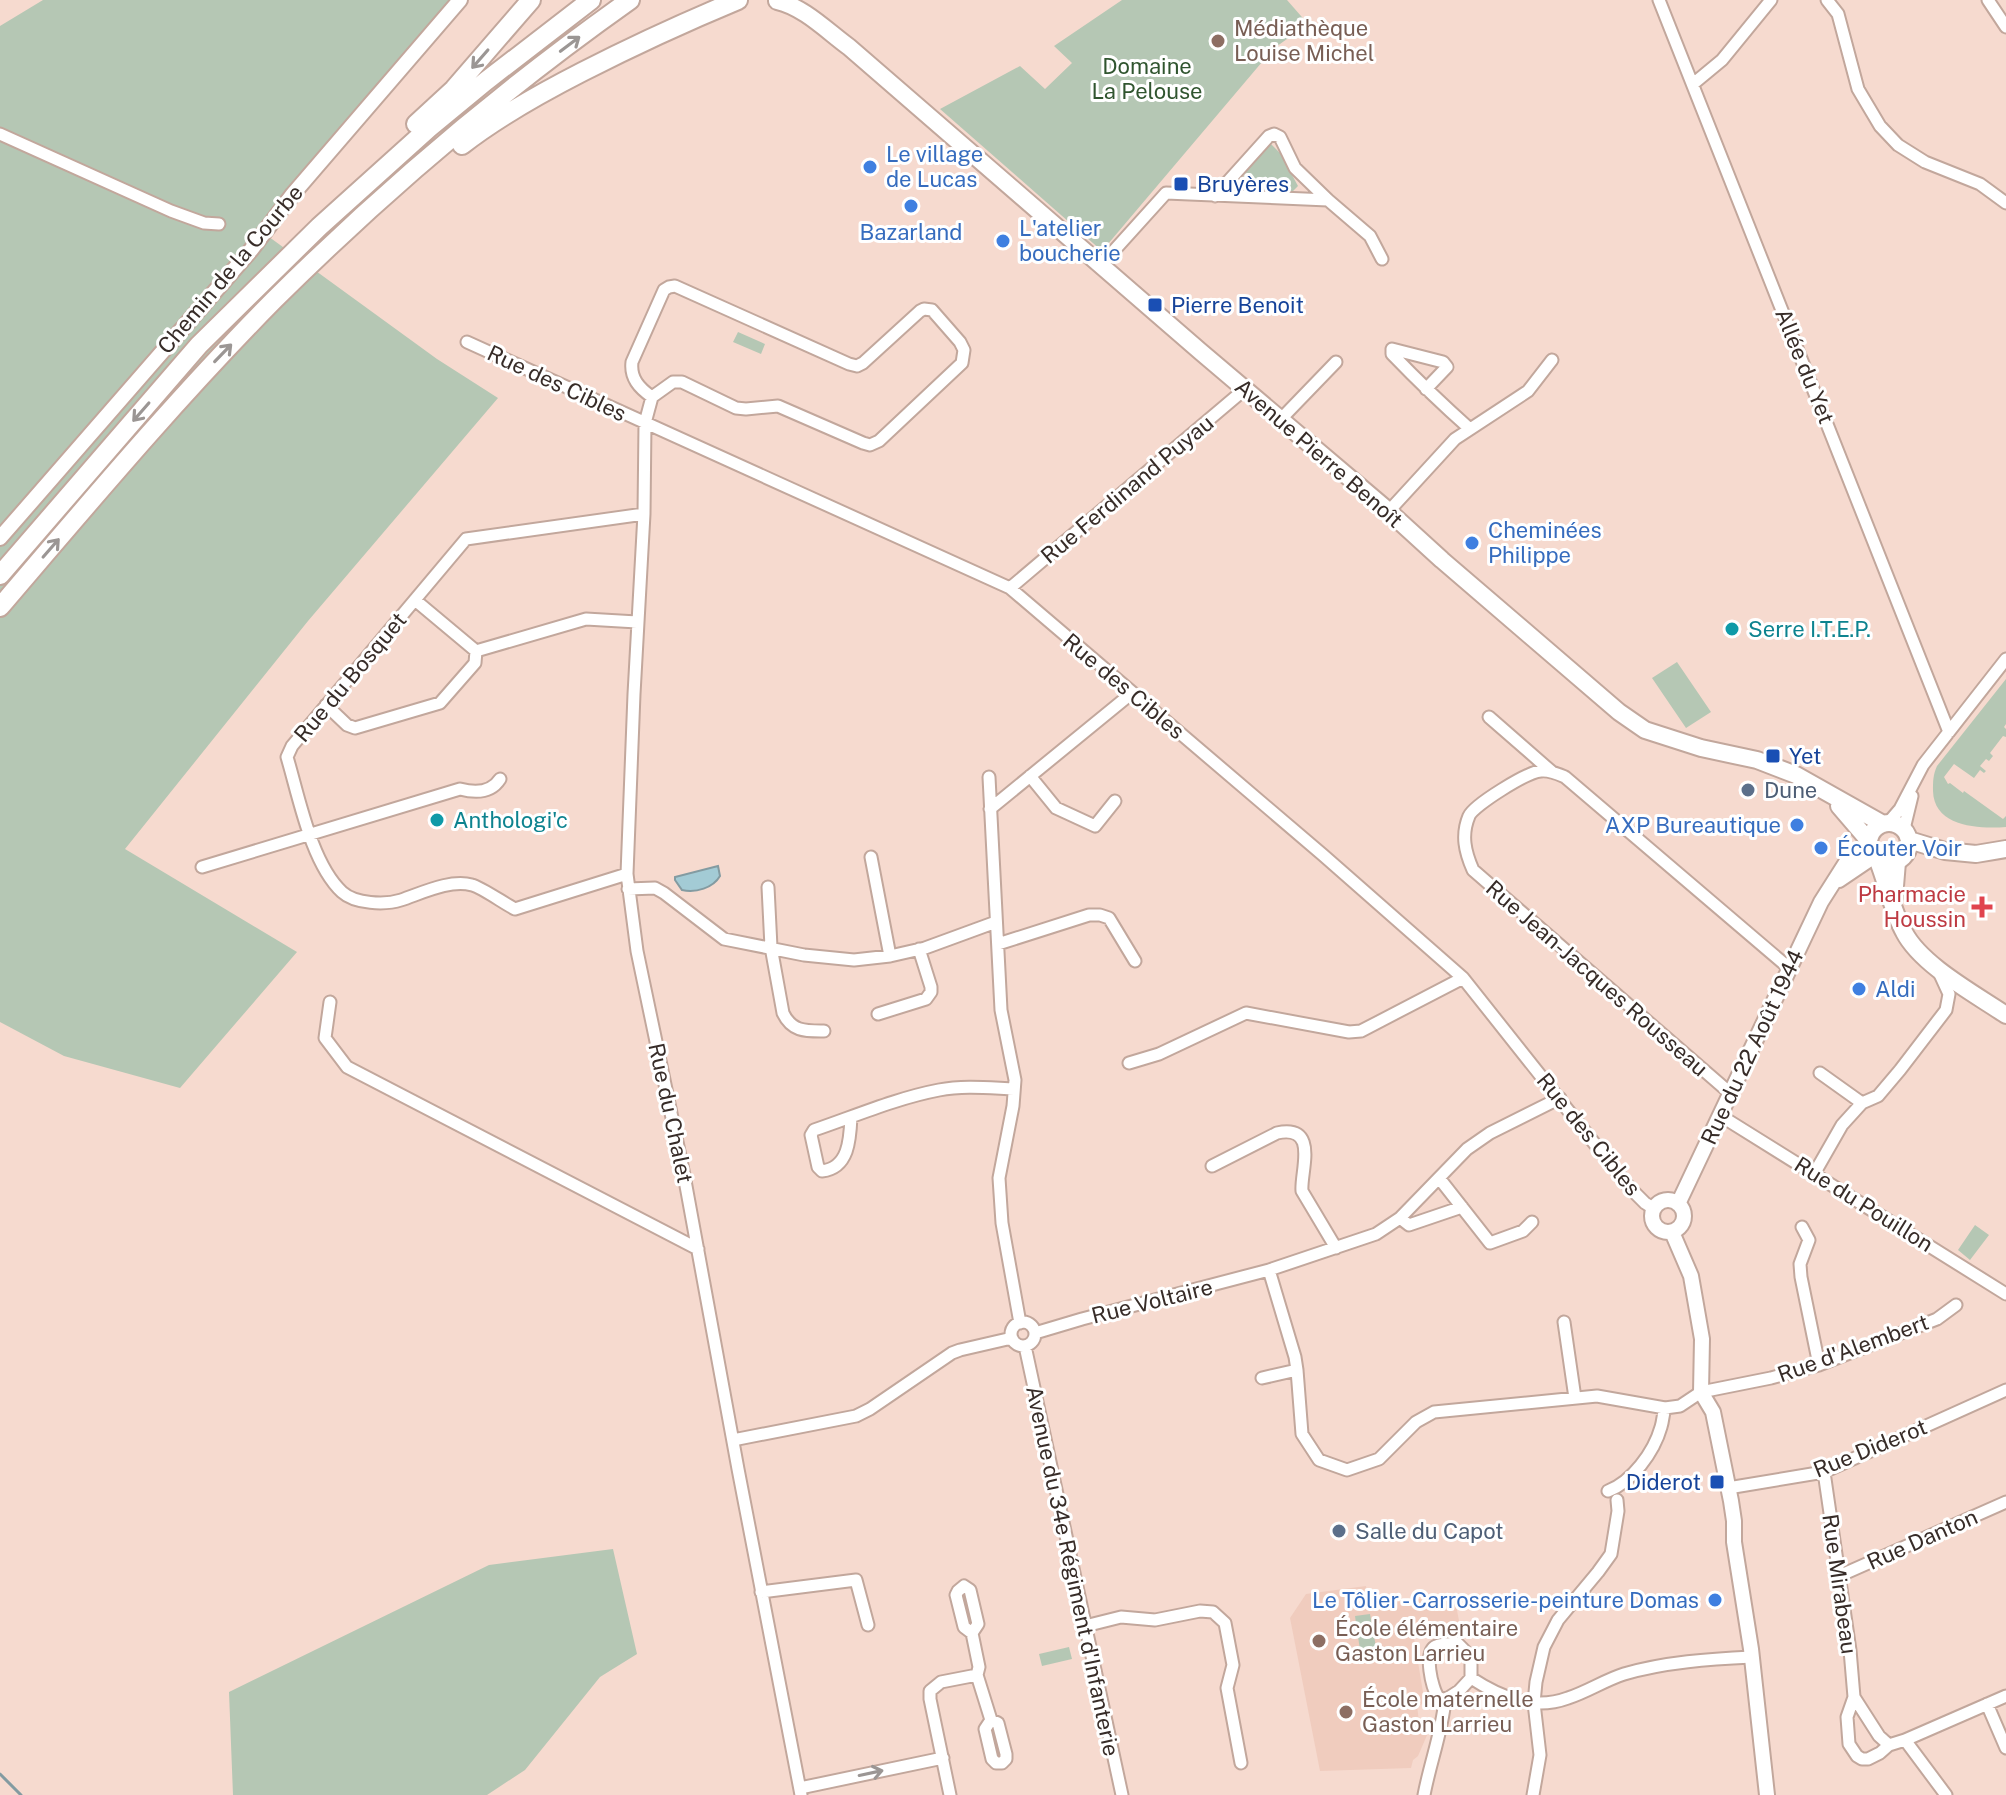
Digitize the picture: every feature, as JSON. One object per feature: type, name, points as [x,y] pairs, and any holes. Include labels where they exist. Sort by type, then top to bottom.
[{"type":"highway","points":[[0,575],[236,299],[289,243],[454,89],[531,0]]},
{"type":"highway","points":[[199,345],[319,227],[440,119],[591,0]]},
{"type":"highway","points":[[0,607],[160,421],[279,295],[392,190],[490,107],[630,0]]},
{"type":"highway","points":[[279,295],[425,173],[493,123],[597,64],[738,0]]},
{"type":"main road","name":"Avenue Pierre Benoît","points":[[803,0],[849,47]]},
{"type":"main road","name":"Avenue Pierre Benoît","points":[[773,1],[803,13],[849,47],[1619,712],[1645,730],[1701,748],[1757,760],[1796,775],[1898,838]]},
{"type":"main road","name":"Avenue Pierre Benoît","points":[[1827,793],[1872,851]]},
{"type":"main road","points":[[2006,849],[1976,854],[1945,851],[1925,855],[1898,838],[1873,831],[1872,851],[1911,944],[1936,967],[2006,1015]]},
{"type":"main road","points":[[1872,851],[1891,864],[1898,838]]},
{"type":"main road","points":[[1894,907],[1898,838]]},
{"type":"street","name":"Chemin de la Courbe","points":[[0,538],[251,250],[293,194],[460,0]]},
{"type":"street","name":"Allée du Yet","points":[[1659,0],[1949,732]]},
{"type":"street","points":[[1693,84],[1722,60],[1771,0]]},
{"type":"street","points":[[1827,0],[1838,14],[1858,89],[1880,126],[1898,145],[1925,162],[1980,184],[2006,203]]},
{"type":"street","points":[[1988,0],[2006,27]]},
{"type":"street","points":[[0,134],[171,211],[204,223],[219,224]]},
{"type":"street","points":[[1215,196],[1274,134],[1280,137],[1295,168],[1370,236],[1382,259]]},
{"type":"street","points":[[1101,265],[1166,193],[1328,200]]},
{"type":"street","points":[[675,286],[857,366],[924,309],[932,310],[964,350],[962,363],[879,441],[870,445],[778,406],[736,408],[682,382],[673,382],[652,397],[641,389],[631,373],[632,362],[664,290],[675,286]]},
{"type":"street","name":"Rue des Cibles","points":[[467,342],[1010,588],[1463,978],[1629,1187],[1653,1208]]},
{"type":"street","points":[[1426,389],[1447,367],[1443,362],[1392,349],[1392,354],[1426,389],[1470,429]]},
{"type":"street","points":[[1388,512],[1455,439],[1528,391],[1552,360]]},
{"type":"street","points":[[1280,420],[1336,362]]},
{"type":"street","name":"Rue Ferdinand Puyau","points":[[1010,588],[1245,389]]},
{"type":"street","name":"Rue du Chalet","points":[[652,397],[645,423],[628,889],[637,951],[698,1249],[801,1791]]},
{"type":"street","name":"Rue du Bosquet","points":[[627,874],[515,909],[474,885],[455,883],[391,903],[363,901],[344,894],[321,866],[287,757],[326,705],[466,539],[644,514]]},
{"type":"street","points":[[415,600],[476,651]]},
{"type":"street","points":[[476,651],[586,619],[637,622]]},
{"type":"street","points":[[326,705],[347,725],[355,728],[440,703],[475,663],[476,651]]},
{"type":"street","points":[[1898,838],[1923,765],[2006,659]]},
{"type":"street","points":[[990,809],[1132,693]]},
{"type":"street","points":[[1489,717],[1553,772],[1565,777],[1789,968]]},
{"type":"street","name":"Rue Jean-Jacques Rousseau","points":[[1553,772],[1542,771],[1519,778],[1470,812],[1464,850],[1473,870],[1730,1093]]},
{"type":"street","points":[[1030,776],[1056,808],[1095,826],[1115,801]]},
{"type":"street","points":[[989,777],[1001,1010],[1015,1080],[999,1178],[1002,1223],[1020,1323]]},
{"type":"street","points":[[202,867],[460,789],[473,793],[495,786],[500,779]]},
{"type":"street","name":"Rue du 22 Août 1944","points":[[1678,1204],[1827,891],[1847,861],[1872,851]]},
{"type":"street","points":[[871,857],[890,956]]},
{"type":"street","points":[[768,887],[771,947],[786,1021],[803,1031],[824,1031]]},
{"type":"street","points":[[628,889],[655,888],[724,939],[804,955],[854,960],[919,949],[996,922]]},
{"type":"street","points":[[998,944],[1089,915],[1100,915],[1109,918],[1135,961]]},
{"type":"street","points":[[878,1014],[926,999],[931,992],[919,949]]},
{"type":"street","points":[[1814,1174],[1842,1125],[1862,1103],[1878,1096],[1946,1010],[1949,994],[1936,967]]},
{"type":"street","points":[[1129,1063],[1159,1054],[1246,1013],[1349,1032],[1361,1031],[1463,978]]},
{"type":"street","points":[[330,1002],[325,1038],[347,1067],[698,1249]]},
{"type":"street","points":[[1820,1073],[1862,1103]]},
{"type":"street","points":[[851,1117],[850,1143],[842,1161],[830,1170],[822,1171],[818,1167],[811,1135],[814,1130],[851,1117],[895,1102],[941,1090],[978,1087],[1014,1089]]},
{"type":"street","name":"Rue Voltaire","points":[[1035,1333],[1269,1270],[1376,1234],[1400,1218],[1467,1149],[1490,1133],[1560,1098]]},
{"type":"street","name":"Rue du Pouillon","points":[[1721,1116],[2006,1294]]},
{"type":"street","points":[[1212,1166],[1277,1133],[1298,1136],[1306,1154],[1302,1191],[1336,1248]]},
{"type":"street","points":[[1439,1178],[1490,1243],[1523,1231],[1532,1222]]},
{"type":"street","points":[[1663,1201],[1678,1204],[1684,1214],[1683,1220],[1672,1232],[1662,1231],[1655,1225],[1653,1208],[1663,1201]]},
{"type":"street","name":"Rue Voltaire","points":[[1400,1218],[1409,1225],[1462,1207]]},
{"type":"street","points":[[1802,1227],[1809,1240],[1800,1264],[1801,1277],[1819,1365]]},
{"type":"street","points":[[1672,1232],[1691,1276],[1696,1299],[1702,1339],[1701,1392],[1713,1412],[1734,1521],[1734,1542],[1752,1657],[1767,1795]]},
{"type":"street","points":[[1269,1270],[1295,1357],[1302,1434],[1319,1460],[1347,1470],[1379,1459],[1416,1422],[1434,1412],[1597,1396],[1665,1408],[1655,1443],[1612,1496],[1618,1511],[1611,1554],[1558,1620],[1544,1647],[1534,1703],[1540,1755],[1533,1795]]},
{"type":"street","name":"Rue d'Alembert","points":[[1665,1408],[1680,1406],[1701,1392],[1819,1365],[1937,1319],[1956,1305]]},
{"type":"street","points":[[1564,1322],[1575,1398]]},
{"type":"street","points":[[1020,1323],[1030,1324],[1035,1333],[1033,1342],[1025,1346],[1017,1344],[1012,1338],[1013,1329],[1020,1323]]},
{"type":"street","points":[[733,1440],[856,1416],[952,1353],[1012,1338]]},
{"type":"street","name":"Avenue du 34e Régiment d'Infanterie","points":[[1025,1346],[1122,1795]]},
{"type":"street","points":[[1262,1378],[1297,1370]]},
{"type":"street","name":"Rue Diderot","points":[[1728,1488],[1824,1472],[2006,1390]]},
{"type":"street","name":"Rue Mirabeau","points":[[1824,1472],[1854,1697],[1879,1736],[1889,1745]]},
{"type":"street","name":"Rue Danton","points":[[1839,1576],[2006,1502]]},
{"type":"street","points":[[761,1592],[856,1580],[868,1625]]},
{"type":"street","points":[[1085,1626],[1121,1617],[1155,1620],[1200,1611],[1213,1612],[1225,1623],[1233,1665],[1227,1688],[1241,1763]]},
{"type":"street","points":[[972,1633],[979,1667],[977,1675],[991,1720]]},
{"type":"street","points":[[1457,1643],[1471,1657],[1471,1678],[1445,1700],[1438,1697],[1434,1690],[1429,1658],[1435,1646],[1457,1643]]},
{"type":"street","points":[[1471,1678],[1502,1697],[1549,1704],[1623,1674],[1672,1664],[1752,1657]]},
{"type":"street","points":[[950,1795],[930,1691],[941,1682],[977,1675]]},
{"type":"street","name":"Rue Mirabeau","points":[[1854,1697],[1847,1717],[1849,1744],[1862,1759],[1868,1759],[1889,1745],[2006,1696]]},
{"type":"street","points":[[1424,1795],[1443,1722],[1445,1700]]},
{"type":"street","points":[[1987,1704],[2006,1748]]},
{"type":"street","points":[[1905,1740],[1946,1795]]},
{"type":"street","points":[[801,1791],[943,1758]]},
{"type":"shaded area","points":[[1366,1586],[1368,1601],[1374,1605],[1442,1596],[1456,1605],[1460,1626],[1413,1632],[1425,1704],[1417,1705],[1419,1722],[1431,1721],[1431,1726],[1411,1768],[1320,1771],[1290,1618],[1306,1594]]},
{"type":"green space","points":[[43,0],[455,0],[265,234],[437,359],[498,398],[308,621],[125,849],[297,952],[180,1088],[64,1056],[0,1022],[0,26]]},
{"type":"green space","name":"Domaine La Pelouse","points":[[1122,0],[1287,0],[1308,24],[1273,49],[1102,251],[940,109],[1020,66],[1045,89],[1072,63],[1054,46]]},
{"type":"green space","points":[[1271,144],[1280,153],[1298,186],[1292,192],[1247,188],[1242,184],[1248,167]]},
{"type":"green space","points":[[738,332],[765,344],[761,354],[733,342]]},
{"type":"green space","points":[[1677,662],[1711,712],[1686,728],[1652,678]]},
{"type":"green space","points":[[2006,679],[2006,737],[2003,736],[1990,753],[1993,756],[1989,761],[1986,759],[1980,766],[1986,771],[1980,770],[1974,778],[1954,764],[1944,777],[1948,784],[1964,791],[2003,819],[2006,816],[2006,827],[1960,823],[1949,819],[1935,803],[1935,772]]},
{"type":"green space","points":[[1975,1225],[1989,1235],[1970,1260],[1958,1250]]},
{"type":"green space","points":[[613,1549],[637,1654],[600,1677],[525,1770],[487,1795],[233,1795],[229,1692],[489,1565]]},
{"type":"green space","points":[[1370,1614],[1376,1647],[1360,1650],[1355,1616]]},
{"type":"green space","points":[[1069,1647],[1072,1659],[1042,1666],[1039,1654]]},
{"type":"water","points":[[718,866],[720,876],[704,889],[682,890],[675,880],[675,877]]},
{"type":"waterway","points":[[0,1774],[21,1795]]},
{"type":"place","name":"Médiathèque Louise Michel","points":[[1218,41]]},
{"type":"place","name":"Le village de Lucas","points":[[870,167]]},
{"type":"place","name":"Bruyères","points":[[1181,184]]},
{"type":"place","name":"Bazarland","points":[[911,206]]},
{"type":"place","name":"L'atelier boucherie","points":[[1003,241]]},
{"type":"place","name":"Pierre Benoit","points":[[1155,305]]},
{"type":"place","name":"Cheminées Philippe","points":[[1472,543]]},
{"type":"place","name":"Serre I.T.E.P.","points":[[1732,629]]},
{"type":"place","name":"Yet","points":[[1773,756]]},
{"type":"place","name":"Dune","points":[[1748,790]]},
{"type":"place","name":"Anthologi'c","points":[[437,820]]},
{"type":"place","name":"AXP Bureautique","points":[[1797,825]]},
{"type":"place","name":"Écouter Voir","points":[[1821,848]]},
{"type":"place","name":"Pharmacie Houssin","points":[[1982,907]]},
{"type":"place","name":"Aldi","points":[[1859,989]]},
{"type":"place","name":"Diderot","points":[[1717,1482]]},
{"type":"place","name":"Salle du Capot","points":[[1339,1531]]},
{"type":"place","name":"Le Tôlier - Carrosserie-peinture Domas","points":[[1715,1600]]},
{"type":"place","name":"École élémentaire Gaston Larrieu","points":[[1319,1641]]},
{"type":"place","name":"École maternelle Gaston Larrieu","points":[[1346,1712]]}]
